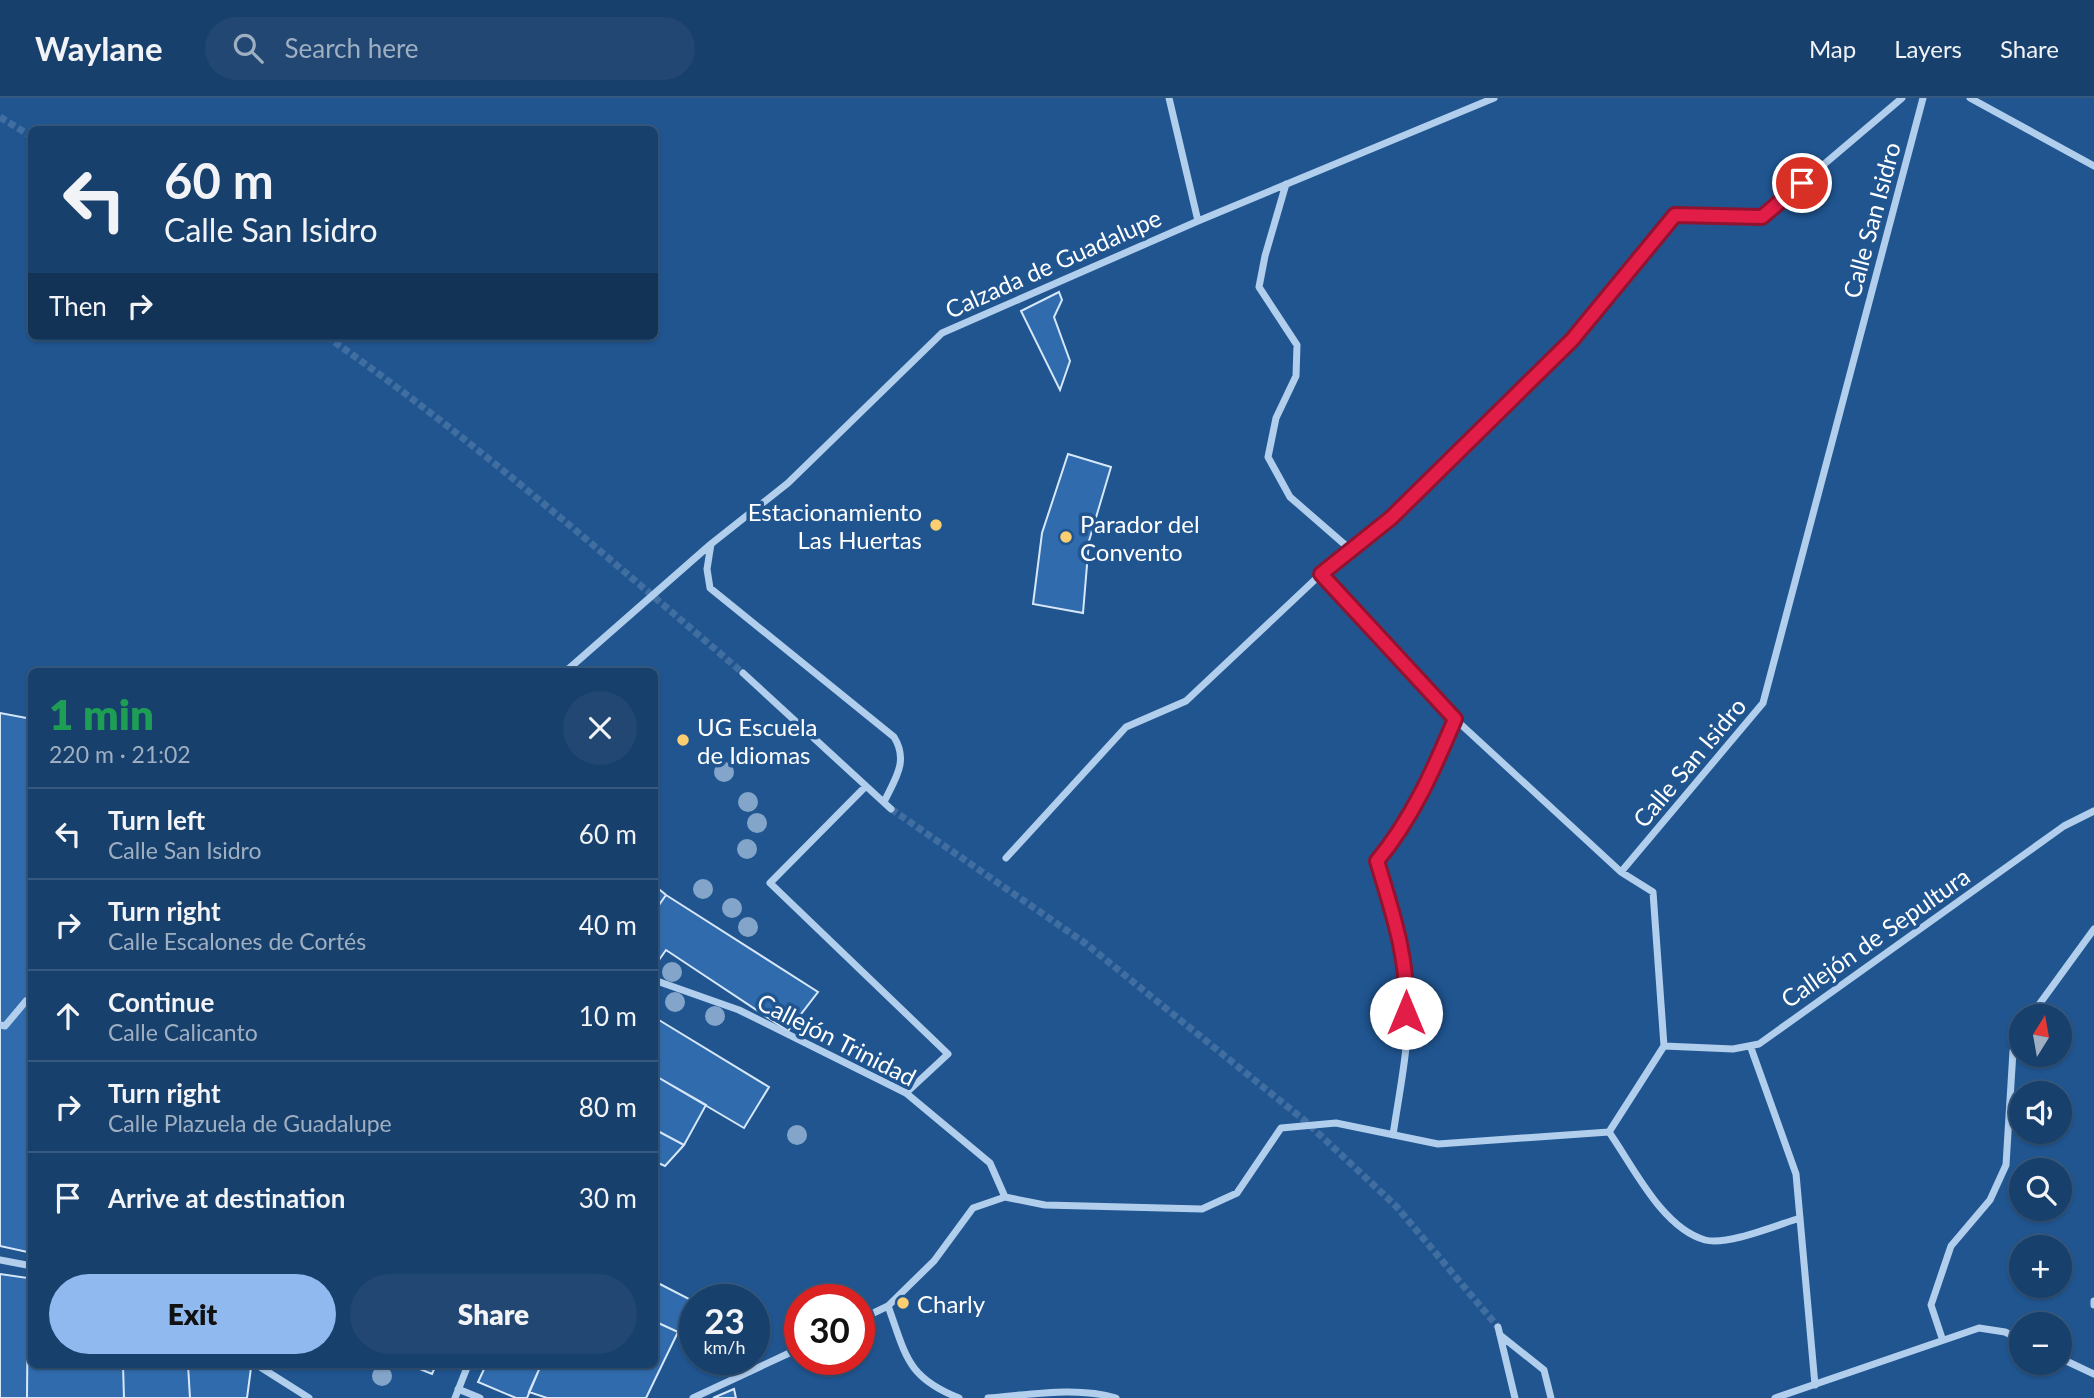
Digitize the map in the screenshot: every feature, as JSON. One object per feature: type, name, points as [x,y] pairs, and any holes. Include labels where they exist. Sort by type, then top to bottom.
[{"type":"street","points":[[1169,98],[1198,221]]},
{"type":"street","name":"Calzada de Guadalupe","points":[[570,668],[711,544],[788,483],[942,333],[1198,221],[1494,98]]},
{"type":"street","points":[[1006,858],[1126,727],[1186,701],[1321,574],[1391,518],[1572,340],[1675,215],[1762,217],[1902,98]]},
{"type":"street","name":"Calle San Isidro","points":[[1621,873],[1763,704],[1923,98]]},
{"type":"street","points":[[1970,98],[2094,166]]},
{"type":"street","points":[[1286,184],[1265,256],[1259,288],[1297,345],[1296,376],[1276,418],[1268,457],[1290,497],[1351,550]]},
{"type":"street","points":[[711,544],[707,569],[710,588],[894,737],[901,749],[902,765],[884,802]]},
{"type":"street","points":[[1321,574],[1455,719],[1621,873],[1653,892],[1664,1045],[1609,1132]]},
{"type":"street","points":[[743,673],[891,809]]},
{"type":"street","points":[[1393,1135],[1404,1067],[1407,987],[1397,925],[1377,861],[1416,803],[1455,719]]},
{"type":"street","points":[[866,786],[770,883],[948,1054],[906,1093]]},
{"type":"street","name":"Callejón de Sepultura","points":[[1751,1048],[2064,826],[2094,811]]},
{"type":"street","points":[[2039,1004],[2094,929]]},
{"type":"street","name":"Callejón Trinidad","points":[[658,981],[740,1010],[906,1093],[990,1163],[1005,1197]]},
{"type":"street","points":[[0,1025],[5,1026],[26,1001]]},
{"type":"street","points":[[1664,1045],[1751,1048],[1796,1174],[1815,1385]]},
{"type":"street","points":[[1942,1338],[1931,1305],[1951,1246],[1990,1200],[2006,1165],[2012,1068]]},
{"type":"street","points":[[875,1312],[888,1306],[934,1261],[973,1208],[1005,1197],[1045,1205],[1202,1209],[1237,1193],[1281,1128],[1336,1123],[1438,1144],[1609,1132]]},
{"type":"street","points":[[1609,1132],[1667,1217],[1706,1240],[1737,1237],[1800,1219]]},
{"type":"street","points":[[0,1260],[28,1265]]},
{"type":"street","points":[[888,1306],[909,1364],[934,1388],[959,1398]]},
{"type":"street","points":[[1775,1398],[1942,1338],[1979,1328],[2009,1334]]},
{"type":"street","points":[[1515,1398],[1499,1331],[1544,1370],[1551,1398]]},
{"type":"street","points":[[693,1398],[784,1355]]},
{"type":"street","points":[[2072,1364],[2094,1374]]},
{"type":"street","points":[[262,1368],[309,1398]]},
{"type":"street","points":[[455,1398],[467,1368]]},
{"type":"street","points":[[458,1390],[480,1398]]},
{"type":"street","points":[[988,1398],[1041,1393],[1106,1395],[1116,1398]]},
{"type":"building","points":[[1059,292],[1062,300],[1054,317],[1070,361],[1060,390],[1021,311]]},
{"type":"building","name":"Parador del Convento","points":[[1068,454],[1111,467],[1089,541],[1083,613],[1033,604],[1042,533]]},
{"type":"building","points":[[0,713],[28,718],[28,1252],[0,1246]]},
{"type":"building","points":[[658,888],[666,895],[658,906]]},
{"type":"building","points":[[666,895],[818,992],[788,1031],[666,950],[658,959],[658,906]]},
{"type":"building","points":[[658,1019],[769,1087],[744,1128],[658,1077]]},
{"type":"building","points":[[658,1077],[706,1105],[684,1145],[658,1131]]},
{"type":"building","points":[[658,1131],[684,1145],[665,1166],[658,1163]]},
{"type":"building","points":[[0,1274],[28,1278],[27,1398],[0,1398]]},
{"type":"building","points":[[28,1278],[28,1368],[123,1368],[124,1398],[27,1398]]},
{"type":"building","points":[[658,1283],[679,1294],[679,1331],[658,1323]]},
{"type":"building","points":[[658,1323],[678,1332],[646,1398],[547,1398],[529,1392],[540,1368],[658,1368]]},
{"type":"building","points":[[123,1368],[188,1368],[190,1398],[124,1398]]},
{"type":"building","points":[[188,1368],[251,1368],[247,1398],[190,1398]]},
{"type":"building","points":[[417,1368],[435,1368],[432,1374]]},
{"type":"building","points":[[485,1368],[540,1368],[527,1398],[516,1398],[478,1382]]},
{"type":"building","points":[[734,1389],[736,1398],[713,1398]]},
{"type":"tunnel","points":[[0,117],[28,134]]},
{"type":"tunnel","points":[[332,340],[486,457],[743,673]]},
{"type":"tunnel","points":[[891,809],[1085,943],[1304,1120],[1396,1206],[1498,1327]]},
{"type":"place","name":"Estacionamiento Las Huertas","points":[[936,525]]},
{"type":"place","name":"Parador del Convento","points":[[1066,537]]},
{"type":"place","name":"UG Escuela de Idiomas","points":[[683,740]]},
{"type":"place","name":"Charly","points":[[903,1303]]},
{"type":"route","points":[[1406,1013],[1407,987],[1397,925],[1377,861],[1416,803],[1455,719],[1321,574],[1391,518],[1572,340],[1675,215],[1762,217],[1802,183]]}]
